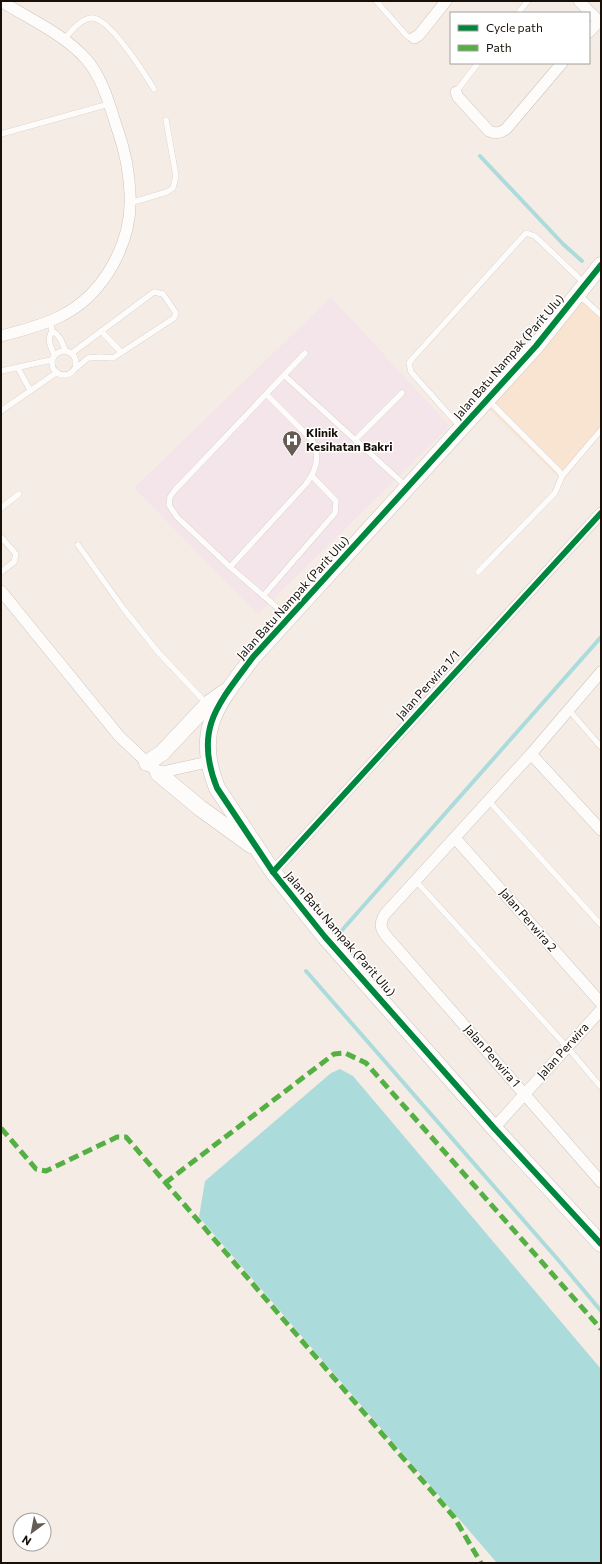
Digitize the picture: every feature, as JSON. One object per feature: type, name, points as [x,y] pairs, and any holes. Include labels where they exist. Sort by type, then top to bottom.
[{"type":"street","points":[[1,1],[63,40],[74,48],[90,64],[109,104],[128,167],[130,203],[123,242],[112,267],[99,285],[81,303],[51,325],[1,336]]},
{"type":"street","points":[[414,38],[419,35],[446,1]]},
{"type":"street","points":[[579,1],[600,22],[590,31]]},
{"type":"street","points":[[456,92],[458,97],[490,131],[495,134],[500,133],[506,129],[561,64]]},
{"type":"street","name":"Jalan Batu Nampak (Parit Ulu)","points":[[601,265],[536,346],[254,657],[220,704],[208,734],[206,752],[217,788],[273,872],[325,937],[494,1128],[601,1244]]},
{"type":"street","name":"Jalan Perwira 1/1","points":[[273,872],[601,513]]},
{"type":"street","points":[[1,591],[119,736],[152,768],[228,830],[257,849]]},
{"type":"street","points":[[415,880],[531,754],[601,672]]},
{"type":"street","points":[[152,768],[162,753],[208,704],[231,688]]},
{"type":"street","points":[[531,754],[601,830]]},
{"type":"street","points":[[152,768],[208,762]]},
{"type":"street","name":"Jalan Perwira 2","points":[[455,838],[601,1003]]},
{"type":"street","name":"Jalan Perwira 1","points":[[415,880],[381,920],[382,930],[601,1182]]},
{"type":"street","name":"Jalan Perwira","points":[[494,1128],[601,1010]]},
{"type":"lane","points":[[376,1],[406,35],[410,38],[414,38]]},
{"type":"lane","points":[[519,12],[528,1]]},
{"type":"lane","points":[[63,40],[85,20],[93,18],[100,21],[127,49],[154,88]]},
{"type":"lane","points":[[456,92],[477,64]]},
{"type":"lane","points":[[1,134],[109,104]]},
{"type":"lane","points":[[130,203],[167,192],[173,188],[176,176],[166,120]]},
{"type":"lane","points":[[461,428],[411,372],[409,363],[526,233],[535,236],[582,289],[601,315]]},
{"type":"lane","points":[[1,411],[56,373],[67,375],[88,358],[100,356],[113,358],[174,318],[176,313],[163,294],[154,292],[72,353]]},
{"type":"lane","points":[[51,325],[61,338],[65,350]]},
{"type":"lane","points":[[51,325],[49,342],[54,354]]},
{"type":"lane","points":[[102,330],[122,352]]},
{"type":"lane","points":[[56,373],[51,365],[51,360],[54,354],[59,351],[65,350],[72,353],[76,363],[75,369]]},
{"type":"lane","points":[[289,618],[230,567],[177,517],[169,505],[170,497],[306,353]]},
{"type":"lane","points":[[1,371],[51,360]]},
{"type":"lane","points":[[18,368],[30,390]]},
{"type":"lane","points":[[285,376],[408,487]]},
{"type":"lane","points":[[355,440],[402,393]]},
{"type":"lane","points":[[230,567],[312,476],[317,463],[316,447],[304,432],[267,395]]},
{"type":"lane","points":[[487,400],[559,471],[562,476]]},
{"type":"lane","points":[[478,572],[555,493],[562,476],[601,430]]},
{"type":"lane","points":[[263,596],[335,513],[336,501],[312,476]]},
{"type":"lane","points":[[1,508],[19,494]]},
{"type":"lane","points":[[1,537],[16,554],[14,562],[1,572]]},
{"type":"lane","points":[[78,545],[123,608],[145,635],[208,704]]},
{"type":"lane","points":[[568,709],[601,747]]},
{"type":"lane","points":[[488,800],[601,925]]},
{"type":"lane","points":[[415,880],[567,1047],[601,1087]]},
{"type":"shaded area","name":"Klinik Kesihatan Bakri","points":[[331,297],[450,426],[258,614],[134,488]]},
{"type":"shaded area","points":[[585,297],[601,311],[601,435],[565,477],[558,477],[489,409]]},
{"type":"water","points":[[340,1069],[353,1076],[601,1369],[601,1563],[497,1563],[199,1217],[205,1181],[331,1073]]},
{"type":"waterway","points":[[480,156],[563,244],[582,261]]},
{"type":"waterway","points":[[336,937],[601,637]]},
{"type":"waterway","points":[[306,971],[601,1311]]},
{"type":"marked path","points":[[165,1183],[334,1054],[345,1053],[366,1063],[601,1329]]},
{"type":"marked path","points":[[1,1128],[36,1169],[46,1171],[117,1137],[126,1137],[454,1517],[481,1563]]},
{"type":"cycle path","points":[[601,265],[536,346],[253,657],[230,688],[213,717],[209,732],[208,749],[210,767],[217,788],[273,872],[325,937],[494,1128],[601,1244]]},
{"type":"cycle path","points":[[273,872],[601,513]]},
{"type":"place","name":"Klinik Kesihatan Bakri","points":[[292,457]]}]
